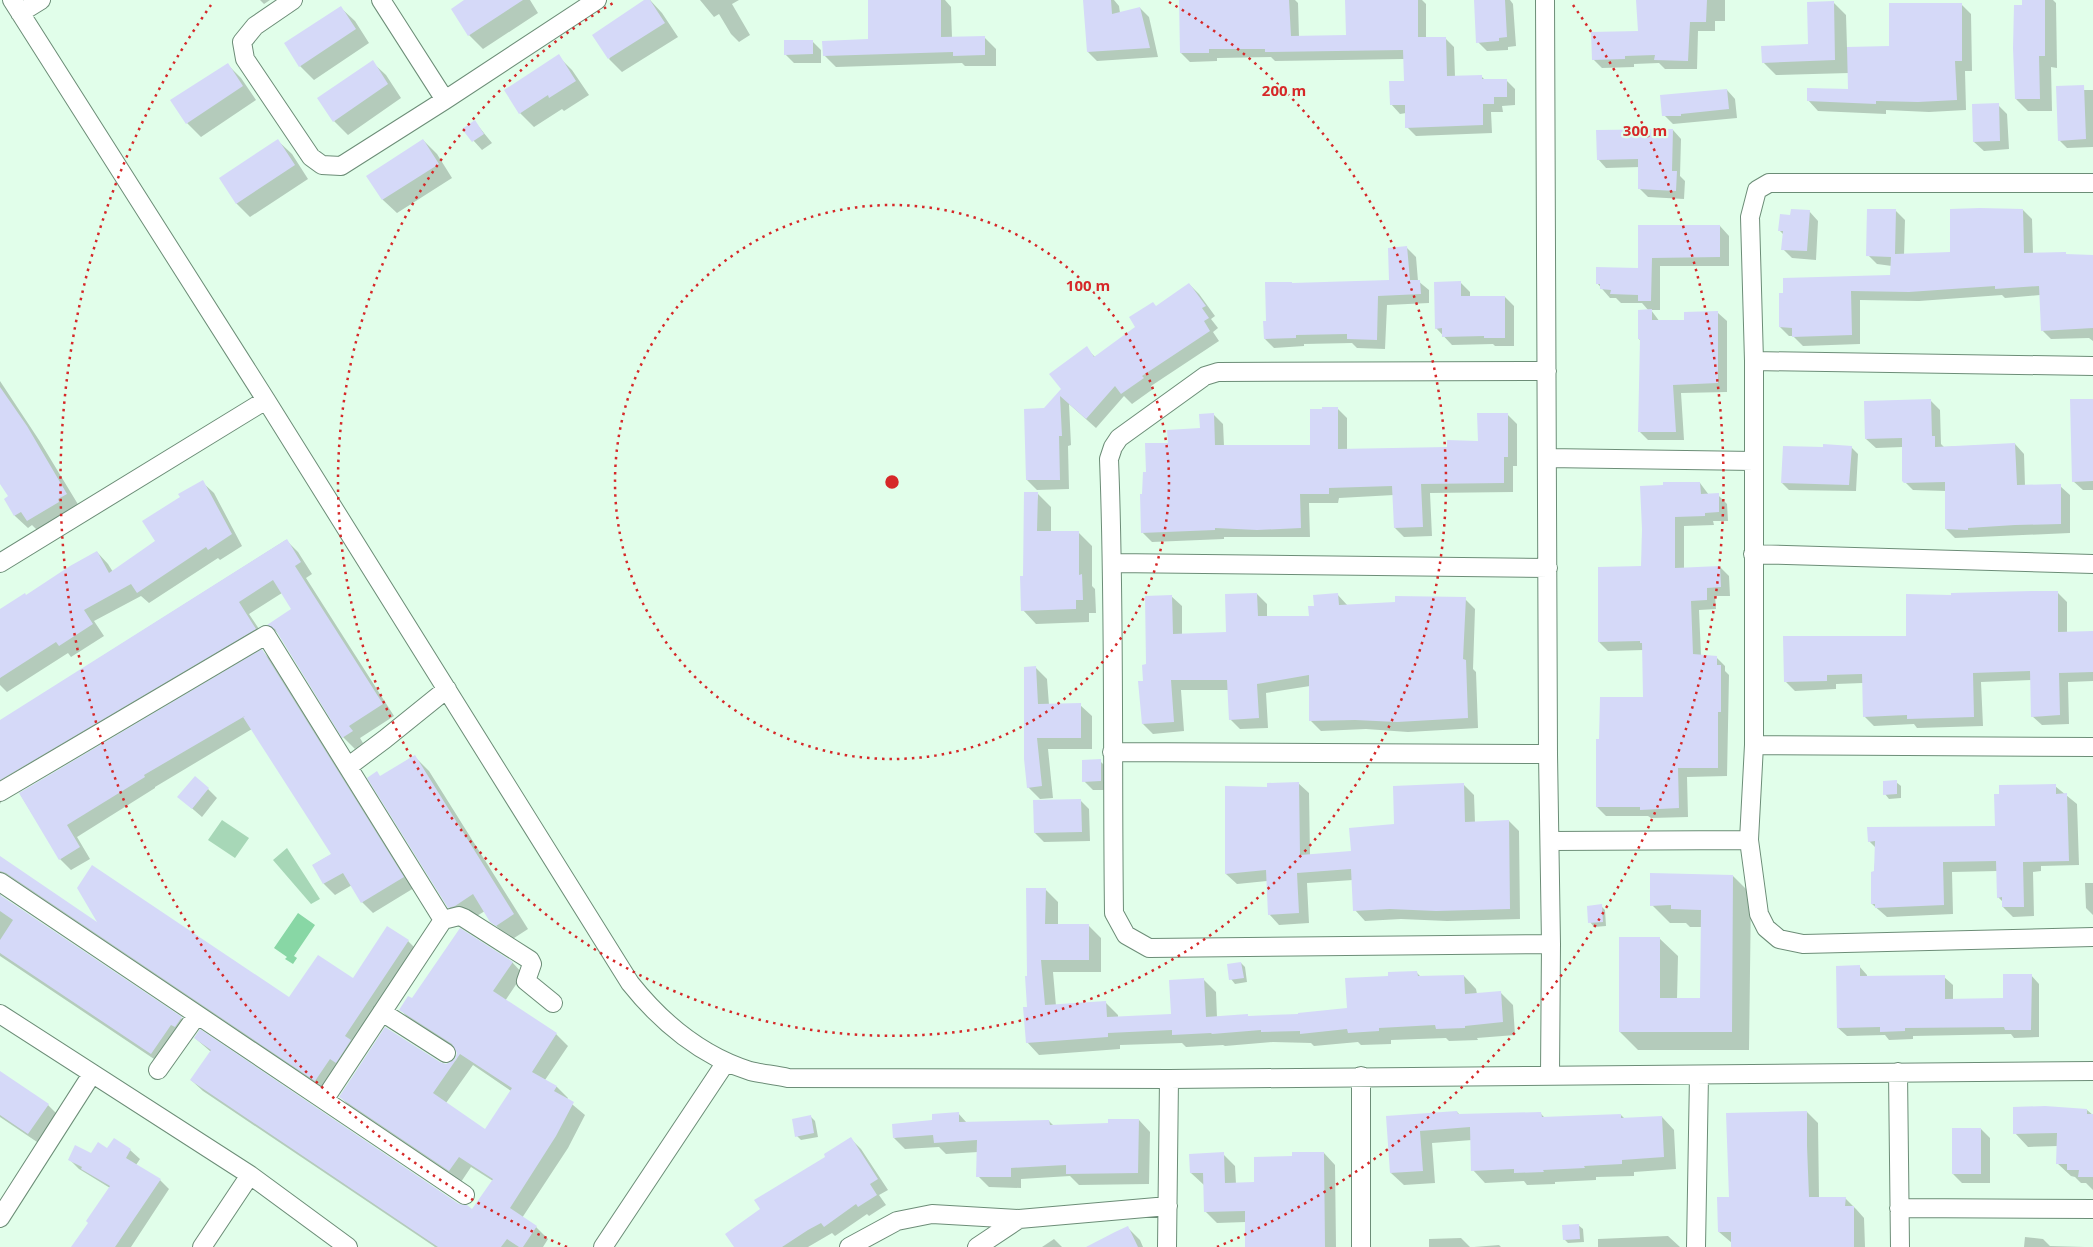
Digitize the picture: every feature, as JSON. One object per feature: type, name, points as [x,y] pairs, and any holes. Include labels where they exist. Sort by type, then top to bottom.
[{"type":"street","points":[[41,0],[16,7],[266,400],[636,990],[647,1004],[688,1040],[726,1062],[751,1071],[788,1078],[1169,1079],[2093,1071]]},
{"type":"street","points":[[293,0],[255,26],[242,42],[245,59],[311,157],[322,164],[341,166],[597,0]]},
{"type":"street","points":[[381,0],[445,100]]},
{"type":"street","points":[[1545,0],[1548,754],[1551,944],[1550,1075]]},
{"type":"street","points":[[2093,182],[1769,184],[1757,190],[1750,217],[1754,361],[1754,745],[1749,840],[1759,914],[1766,928],[1778,939],[1804,944],[2093,936]]},
{"type":"street","points":[[1754,361],[2093,366]]},
{"type":"street","points":[[1547,371],[1218,372],[1205,376],[1119,438],[1109,459],[1113,563],[1112,752],[1114,913],[1126,935],[1148,948],[1551,944]]},
{"type":"street","points":[[2,559],[266,400]]},
{"type":"street","points":[[1548,458],[1754,461]]},
{"type":"street","points":[[1753,554],[2093,564]]},
{"type":"street","points":[[1113,563],[1548,568]]},
{"type":"street","points":[[0,792],[263,635],[268,636],[443,920]]},
{"type":"street","points":[[349,766],[447,689]]},
{"type":"street","points":[[1754,745],[2093,747]]},
{"type":"street","points":[[1112,752],[1548,754]]},
{"type":"street","points":[[1550,841],[1749,840]]},
{"type":"street","points":[[0,882],[465,1195]]},
{"type":"street","points":[[324,1100],[443,920],[458,916],[464,918],[530,960],[532,964],[526,981],[552,1002]]},
{"type":"street","points":[[382,1012],[446,1053]]},
{"type":"street","points":[[0,1014],[250,1175],[348,1247]]},
{"type":"street","points":[[158,1070],[197,1015]]},
{"type":"street","points":[[603,1247],[726,1062]]},
{"type":"street","points":[[1898,1072],[1900,1247]]},
{"type":"street","points":[[0,1218],[92,1074]]},
{"type":"street","points":[[1696,1247],[1699,1075]]},
{"type":"street","points":[[1361,1076],[1361,1247]]},
{"type":"street","points":[[1167,1247],[1169,1079]]},
{"type":"street","points":[[202,1247],[250,1175]]},
{"type":"street","points":[[849,1247],[897,1221],[932,1214],[1019,1219],[1168,1206]]},
{"type":"street","points":[[1899,1208],[2093,1209]]},
{"type":"street","points":[[977,1247],[1019,1219]]},
{"type":"shaded area","points":[[222,820],[249,838],[235,858],[208,840]]},
{"type":"shaded area","points":[[287,848],[320,899],[311,904],[273,860]]},
{"type":"shaded area","points":[[298,913],[315,925],[294,956],[297,958],[293,964],[274,948]]},
{"type":"building","points":[[464,0],[523,0],[468,36],[451,9]]},
{"type":"building","points":[[644,0],[650,0],[665,23],[608,59],[592,35]]},
{"type":"building","points":[[868,0],[941,0],[941,37],[985,36],[985,55],[953,56],[953,52],[823,56],[822,41],[868,39]]},
{"type":"building","points":[[1083,0],[1111,0],[1112,14],[1140,7],[1150,48],[1087,52]]},
{"type":"building","points":[[1179,0],[1289,0],[1291,36],[1346,35],[1345,0],[1418,0],[1418,37],[1446,37],[1447,76],[1482,75],[1482,79],[1507,79],[1507,97],[1494,97],[1494,104],[1483,104],[1483,125],[1405,128],[1405,105],[1390,105],[1389,81],[1404,81],[1403,50],[1265,52],[1265,49],[1209,49],[1209,53],[1180,53]]},
{"type":"building","points":[[1474,0],[1505,0],[1507,37],[1499,38],[1499,41],[1476,43]]},
{"type":"building","points":[[1636,0],[1707,0],[1706,22],[1690,22],[1688,61],[1654,60],[1655,55],[1625,56],[1625,59],[1592,60],[1591,32],[1638,31]]},
{"type":"building","points":[[2022,0],[2045,0],[2045,56],[2039,56],[2040,99],[2015,99],[2014,5],[2022,5]]},
{"type":"building","points":[[1834,1],[1835,60],[1762,63],[1761,46],[1808,44],[1807,2]]},
{"type":"building","points":[[1889,3],[1962,3],[1962,61],[1955,61],[1957,100],[1918,102],[1876,101],[1876,104],[1807,101],[1807,88],[1848,89],[1847,47],[1889,46]]},
{"type":"building","points":[[341,6],[356,29],[299,67],[284,43]]},
{"type":"building","points":[[784,40],[813,40],[813,54],[784,55]]},
{"type":"building","points":[[559,54],[576,81],[549,98],[548,95],[519,114],[504,90]]},
{"type":"building","points":[[373,60],[388,84],[333,122],[317,98]]},
{"type":"building","points":[[228,63],[243,86],[186,124],[170,100]]},
{"type":"building","points":[[2084,85],[2086,139],[2058,141],[2056,86]]},
{"type":"building","points":[[1727,89],[1729,109],[1681,114],[1681,116],[1662,116],[1660,95]]},
{"type":"building","points":[[1999,103],[2000,141],[1973,142],[1972,104]]},
{"type":"building","points":[[475,120],[484,134],[472,142],[462,129]]},
{"type":"building","points":[[1673,129],[1672,171],[1677,171],[1676,191],[1638,189],[1638,159],[1597,160],[1596,130]]},
{"type":"building","points":[[278,139],[295,165],[236,204],[219,178]]},
{"type":"building","points":[[423,139],[439,164],[382,200],[366,176]]},
{"type":"building","points":[[1791,209],[1810,210],[1807,251],[1781,250],[1783,231],[1778,231],[1780,214],[1790,215]]},
{"type":"building","points":[[1867,209],[1896,209],[1895,254],[1950,252],[1950,209],[2023,209],[2024,253],[2066,252],[2066,254],[2093,255],[2093,328],[2041,331],[2039,286],[1995,289],[1995,286],[1909,292],[1851,291],[1852,335],[1792,337],[1792,328],[1779,327],[1779,293],[1783,293],[1783,278],[1890,275],[1891,257],[1866,256]]},
{"type":"building","points":[[1638,225],[1720,225],[1720,257],[1652,258],[1651,301],[1638,301],[1638,295],[1610,294],[1611,290],[1600,289],[1600,284],[1596,284],[1596,267],[1638,268]]},
{"type":"building","points":[[1407,246],[1410,280],[1420,280],[1421,294],[1378,296],[1377,340],[1347,339],[1347,334],[1296,335],[1296,338],[1264,339],[1263,321],[1266,321],[1265,282],[1389,280],[1388,248]]},
{"type":"building","points":[[1461,281],[1461,296],[1505,296],[1505,338],[1484,338],[1484,336],[1442,337],[1442,328],[1435,329],[1434,282]]},
{"type":"building","points":[[1189,283],[1206,306],[1202,308],[1209,318],[1204,321],[1210,331],[1142,376],[1144,378],[1121,394],[1115,386],[1086,419],[1060,396],[1062,436],[1059,436],[1060,480],[1026,480],[1024,409],[1044,408],[1061,389],[1049,374],[1087,346],[1094,357],[1135,327],[1129,317],[1153,302],[1156,306]]},
{"type":"building","points":[[1652,309],[1652,320],[1684,320],[1684,312],[1718,311],[1718,383],[1673,385],[1676,432],[1638,432],[1640,339],[1638,339],[1638,310]]},
{"type":"building","points":[[0,387],[27,426],[67,494],[58,499],[59,502],[27,521],[21,512],[14,516],[4,499],[8,496],[0,484]]},
{"type":"building","points":[[1931,399],[1932,436],[1935,436],[1935,447],[2015,443],[2017,485],[2061,484],[2061,524],[1968,528],[1968,530],[1945,529],[1945,482],[1904,483],[1902,481],[1902,438],[1865,439],[1864,401]]},
{"type":"building","points":[[2070,399],[2093,399],[2093,481],[2072,482]]},
{"type":"building","points":[[1322,407],[1338,407],[1338,449],[1447,447],[1447,440],[1478,441],[1477,413],[1508,413],[1508,457],[1504,457],[1504,483],[1421,484],[1423,527],[1394,528],[1392,486],[1329,488],[1329,494],[1300,494],[1301,528],[1257,530],[1215,528],[1215,530],[1141,533],[1140,494],[1142,494],[1143,472],[1146,472],[1145,443],[1168,443],[1167,430],[1200,428],[1199,414],[1214,413],[1215,445],[1310,445],[1310,409],[1322,409]]},
{"type":"building","points":[[1823,444],[1852,446],[1849,485],[1781,483],[1783,446],[1823,447]]},
{"type":"building","points":[[203,480],[232,534],[208,550],[206,547],[137,593],[131,584],[84,610],[93,624],[59,646],[56,642],[0,678],[0,609],[97,551],[109,573],[155,541],[142,521],[180,497],[178,494]]},
{"type":"building","points":[[1663,482],[1700,482],[1701,494],[1719,493],[1719,512],[1705,513],[1705,516],[1675,517],[1675,568],[1720,566],[1721,587],[1707,588],[1707,600],[1691,601],[1693,654],[1717,656],[1717,665],[1721,665],[1721,712],[1718,712],[1718,768],[1678,768],[1679,808],[1640,810],[1640,807],[1596,807],[1596,739],[1599,739],[1600,697],[1643,697],[1642,643],[1640,641],[1598,642],[1598,567],[1641,566],[1640,486],[1663,485]]},
{"type":"building","points":[[1024,492],[1038,492],[1037,531],[1079,531],[1079,575],[1082,574],[1083,600],[1076,600],[1076,609],[1021,611],[1020,576],[1023,576]]},
{"type":"building","points":[[287,539],[301,562],[295,566],[383,704],[349,726],[353,731],[342,738],[275,629],[267,625],[291,609],[273,580],[239,602],[256,629],[0,780],[0,720]]},
{"type":"building","points":[[2058,591],[2058,632],[2093,631],[2093,672],[2059,673],[2060,715],[2031,717],[2030,671],[1973,673],[1974,717],[1907,719],[1907,715],[1863,717],[1862,674],[1827,675],[1827,681],[1784,682],[1783,636],[1906,636],[1906,594],[1951,595],[1951,593]]},
{"type":"building","points":[[1257,593],[1258,616],[1309,616],[1308,606],[1314,606],[1313,595],[1338,593],[1339,605],[1395,602],[1395,596],[1466,597],[1463,659],[1466,660],[1468,718],[1397,722],[1355,720],[1309,721],[1309,675],[1257,684],[1259,718],[1229,720],[1227,680],[1171,680],[1174,722],[1142,724],[1138,681],[1143,681],[1142,665],[1146,664],[1145,596],[1172,595],[1173,634],[1226,632],[1225,594]]},
{"type":"building","points":[[262,649],[404,877],[361,903],[343,873],[323,884],[312,865],[331,854],[243,717],[144,775],[145,777],[67,825],[80,847],[59,860],[19,793]]},
{"type":"building","points":[[1036,666],[1038,704],[1081,703],[1081,738],[1037,738],[1042,786],[1027,788],[1024,759],[1024,667]]},
{"type":"building","points":[[415,755],[514,914],[496,926],[490,922],[473,894],[455,906],[448,908],[367,778],[377,771],[380,776]]},
{"type":"building","points":[[1101,759],[1101,781],[1082,782],[1082,760]]},
{"type":"building","points":[[195,776],[209,788],[192,809],[177,797]]},
{"type":"building","points":[[1897,780],[1897,794],[1883,795],[1883,781]]},
{"type":"building","points":[[1299,782],[1300,855],[1351,851],[1349,828],[1394,824],[1393,786],[1464,783],[1465,822],[1509,820],[1510,909],[1436,911],[1390,909],[1353,911],[1351,869],[1297,873],[1299,913],[1268,915],[1266,870],[1225,874],[1225,786],[1267,787],[1267,783]]},
{"type":"building","points":[[2056,784],[2056,794],[2067,793],[2069,861],[2023,862],[2024,907],[2002,907],[2002,897],[1997,898],[1996,861],[1943,862],[1944,905],[1875,908],[1875,904],[1871,904],[1871,872],[1874,871],[1875,841],[1868,842],[1867,827],[1995,826],[1994,794],[1999,794],[1999,785]]},
{"type":"building","points":[[1081,799],[1082,832],[1034,833],[1033,800]]},
{"type":"building","points":[[0,856],[97,922],[77,888],[92,865],[289,997],[318,955],[353,978],[387,926],[409,940],[345,1036],[351,1040],[336,1063],[330,1059],[315,1081],[6,873],[0,871]]},
{"type":"building","points":[[1650,873],[1733,875],[1732,1032],[1619,1032],[1619,937],[1660,937],[1660,998],[1700,998],[1701,910],[1671,909],[1671,905],[1650,906]]},
{"type":"building","points":[[1026,888],[1046,888],[1045,924],[1089,924],[1089,960],[1041,960],[1045,1005],[1106,1001],[1107,1017],[1171,1014],[1169,980],[1204,978],[1206,1017],[1248,1014],[1248,1016],[1298,1014],[1347,1008],[1345,978],[1388,976],[1388,972],[1417,971],[1418,976],[1464,975],[1465,994],[1501,991],[1503,1022],[1465,1026],[1465,1028],[1436,1029],[1435,1025],[1379,1028],[1379,1031],[1348,1033],[1347,1029],[1300,1034],[1300,1031],[1261,1032],[1261,1030],[1172,1035],[1172,1030],[1108,1033],[1108,1037],[1026,1043],[1023,1007],[1027,1007],[1025,976],[1027,976]]},
{"type":"building","points":[[0,895],[182,1017],[175,1027],[171,1025],[151,1054],[0,953],[0,940],[13,920],[0,911]]},
{"type":"building","points":[[1602,904],[1603,922],[1588,923],[1587,906]]},
{"type":"building","points":[[460,928],[513,962],[493,991],[557,1033],[532,1072],[557,1086],[554,1091],[574,1102],[556,1136],[510,1208],[537,1226],[523,1247],[519,1247],[507,1239],[501,1247],[438,1247],[190,1080],[211,1050],[194,1038],[200,1029],[459,1204],[467,1205],[472,1209],[493,1179],[459,1157],[449,1171],[339,1097],[385,1027],[440,1062],[446,1064],[455,1059],[457,1053],[452,1044],[399,1010],[408,996],[412,998]],"holes":[[[460,1054],[512,1088],[485,1129],[433,1093]]]},
{"type":"building","points":[[1241,962],[1244,978],[1229,980],[1227,964]]},
{"type":"building","points":[[1860,965],[1860,976],[1945,975],[1945,999],[2003,998],[2003,974],[2032,974],[2031,1030],[2005,1030],[2004,1027],[1905,1028],[1905,1031],[1880,1032],[1880,1027],[1837,1028],[1836,966]]},
{"type":"building","points":[[0,1071],[49,1104],[28,1134],[0,1115]]},
{"type":"building","points":[[2045,1106],[2087,1109],[2087,1114],[2093,1114],[2093,1177],[2078,1177],[2079,1170],[2067,1170],[2067,1164],[2056,1164],[2057,1133],[2013,1134],[2013,1107]]},
{"type":"building","points":[[1457,1111],[1458,1114],[1541,1112],[1542,1117],[1621,1114],[1621,1118],[1662,1116],[1664,1157],[1622,1160],[1622,1164],[1584,1166],[1585,1168],[1543,1170],[1544,1172],[1514,1173],[1514,1169],[1471,1171],[1470,1127],[1420,1131],[1423,1171],[1390,1173],[1386,1116]]},
{"type":"building","points":[[1807,1111],[1809,1197],[1846,1197],[1845,1206],[1854,1206],[1854,1247],[1731,1247],[1731,1232],[1718,1232],[1717,1197],[1729,1197],[1726,1113]]},
{"type":"building","points":[[959,1112],[959,1122],[1049,1120],[1050,1125],[1108,1123],[1108,1119],[1139,1119],[1138,1173],[1066,1174],[1066,1165],[1011,1168],[1011,1177],[976,1177],[977,1140],[934,1143],[933,1135],[893,1138],[892,1124],[932,1120],[932,1114]]},
{"type":"building","points":[[811,1115],[814,1133],[795,1137],[792,1119]]},
{"type":"building","points":[[1952,1128],[1981,1128],[1981,1174],[1952,1174]]},
{"type":"building","points":[[851,1137],[878,1179],[870,1184],[877,1195],[858,1207],[856,1204],[824,1227],[821,1223],[782,1247],[734,1247],[725,1234],[760,1209],[754,1200],[825,1157],[824,1154]]},
{"type":"building","points":[[114,1138],[131,1149],[126,1158],[161,1179],[115,1247],[71,1247],[110,1186],[68,1160],[75,1145],[91,1153],[98,1142],[107,1148]]},
{"type":"building","points":[[1224,1152],[1225,1183],[1254,1182],[1254,1157],[1292,1156],[1292,1152],[1324,1152],[1325,1247],[1245,1247],[1245,1211],[1204,1212],[1203,1173],[1190,1173],[1189,1154]]},
{"type":"building","points":[[1579,1224],[1580,1239],[1563,1240],[1562,1225]]},
{"type":"building","points":[[1128,1226],[1138,1247],[1086,1247],[1115,1232]]}]
